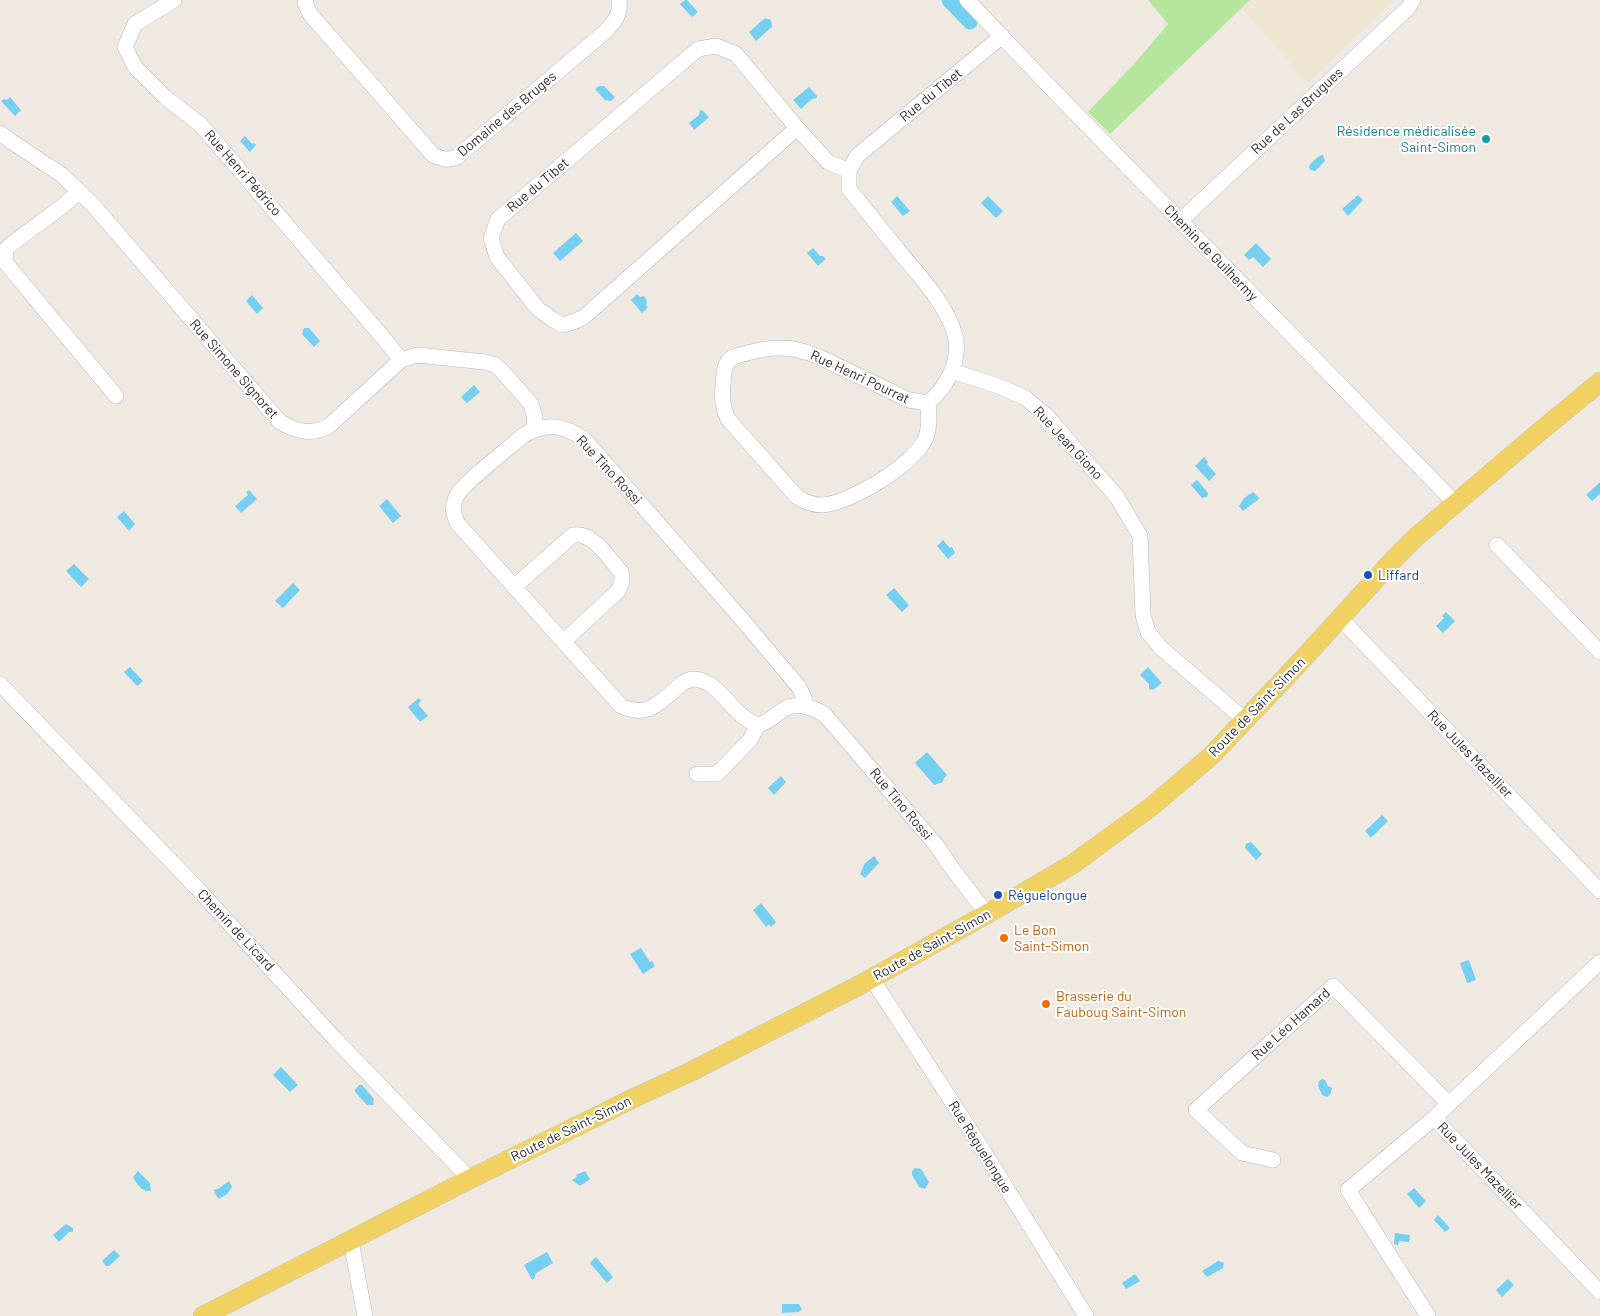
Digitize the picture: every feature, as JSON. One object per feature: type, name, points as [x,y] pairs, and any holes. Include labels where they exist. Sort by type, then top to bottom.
[{"type":"main road","name":"Route de Saint-Simon","points":[[203,1316],[470,1179],[636,1096],[690,1072],[872,979],[1073,864],[1118,833],[1179,784],[1210,756],[1395,558],[1532,438],[1600,382]]},
{"type":"street","name":"Rue Henri Pédrico","points":[[174,0],[135,24],[125,47],[135,67],[164,97],[201,125],[386,340],[401,360]]},
{"type":"street","name":"Domaine des Bruges","points":[[306,0],[305,3],[310,14],[433,155],[450,160],[457,157],[616,21],[619,13],[618,0]]},
{"type":"street","name":"Chemin de Guilhermy","points":[[967,0],[1456,504]]},
{"type":"street","name":"Rue de Las Brugues","points":[[1180,221],[1408,8],[1413,0]]},
{"type":"street","name":"Rue du Tibet","points":[[796,128],[585,316],[576,321],[562,325],[538,309],[497,257],[491,238],[498,219],[698,49],[716,46],[736,54],[796,128],[828,162],[849,171],[857,156],[1002,36]]},
{"type":"street","name":"Rue Simone Signoret","points":[[0,133],[62,175],[93,205],[280,422],[292,429],[307,433],[321,430],[401,360]]},
{"type":"street","points":[[849,171],[849,189],[927,285],[949,319],[955,336],[956,351],[952,371]]},
{"type":"street","points":[[79,191],[66,205],[23,234],[6,249],[5,262],[116,396]]},
{"type":"street","name":"Rue Henri Pourrat","points":[[928,403],[909,400],[815,355],[800,350],[768,348],[734,357],[728,362],[724,371],[722,401],[728,419],[797,497],[809,504],[823,505],[839,502],[881,481],[918,450],[926,438],[929,422],[928,403],[944,387],[952,371]]},
{"type":"street","points":[[401,360],[417,355],[485,362],[495,365],[531,404],[535,417],[534,429],[524,435],[466,485],[457,495],[453,514],[458,524],[621,706],[637,711],[647,710],[655,707],[685,680],[703,680],[712,685],[746,720],[758,725]]},
{"type":"street","name":"Rue Jean Giono","points":[[952,371],[998,386],[1024,397],[1046,415],[1117,497],[1140,536],[1143,615],[1148,632],[1161,648],[1245,720]]},
{"type":"street","name":"Rue Tino Rossi","points":[[534,429],[561,427],[584,439],[799,686],[805,706],[825,715],[844,736],[937,846],[950,867],[987,914]]},
{"type":"street","points":[[514,587],[573,536],[580,534],[594,541],[621,572],[623,578],[622,585],[618,591],[564,641]]},
{"type":"street","points":[[1497,545],[1600,652]]},
{"type":"street","name":"Rue Jules Mazellier","points":[[1340,618],[1600,891]]},
{"type":"street","name":"Chemin de Licard","points":[[0,684],[196,887],[335,1039],[470,1179]]},
{"type":"street","points":[[697,774],[717,774],[750,740],[758,725],[774,718],[787,708],[805,706]]},
{"type":"street","name":"Rue Jules Mazellier","points":[[1600,962],[1434,1118],[1600,1292]]},
{"type":"street","name":"Rue Réguelongue","points":[[872,979],[971,1131],[1086,1316]]},
{"type":"street","name":"Rue Léo Hamard","points":[[1273,1160],[1242,1153],[1196,1110],[1333,986],[1449,1104]]},
{"type":"street","points":[[1428,1316],[1348,1190],[1434,1118]]},
{"type":"street","points":[[351,1241],[366,1316]]},
{"type":"shaded area","points":[[1250,0],[1394,0],[1308,83],[1242,8]]},
{"type":"green space","points":[[1148,0],[1250,0],[1110,134],[1088,112],[1134,64],[1168,24]]},
{"type":"water","points":[[685,0],[698,12],[692,17],[680,4]]},
{"type":"water","points":[[765,18],[771,20],[772,27],[756,41],[749,32]]},
{"type":"water","points":[[599,86],[604,86],[615,97],[611,101],[605,100],[595,89]]},
{"type":"water","points":[[809,87],[817,98],[812,99],[801,109],[793,100]]},
{"type":"water","points":[[10,97],[21,110],[15,116],[1,101],[7,100]]},
{"type":"water","points":[[700,110],[709,117],[694,130],[689,123],[699,115]]},
{"type":"water","points":[[245,136],[252,144],[256,145],[250,152],[240,141]]},
{"type":"water","points":[[1323,155],[1325,161],[1315,171],[1310,170],[1311,163]]},
{"type":"water","points":[[1358,195],[1363,200],[1348,216],[1342,209]]},
{"type":"water","points":[[897,196],[910,211],[903,216],[891,202]]},
{"type":"water","points":[[988,196],[1003,211],[996,218],[981,203]]},
{"type":"water","points":[[576,233],[583,241],[560,261],[553,253]]},
{"type":"water","points":[[1256,243],[1271,259],[1263,267],[1253,257],[1249,260],[1244,255]]},
{"type":"water","points":[[813,248],[820,256],[826,259],[818,266],[807,253]]},
{"type":"water","points":[[637,294],[640,297],[644,296],[647,301],[646,305],[648,307],[642,313],[631,300]]},
{"type":"water","points":[[252,295],[263,308],[257,314],[246,301]]},
{"type":"water","points":[[304,328],[309,328],[320,341],[314,347],[302,334]]},
{"type":"water","points":[[474,385],[480,392],[467,403],[461,397]]},
{"type":"water","points":[[1204,457],[1208,462],[1207,464],[1216,474],[1209,481],[1195,466]]},
{"type":"water","points":[[1197,480],[1208,493],[1207,497],[1202,498],[1191,485]]},
{"type":"water","points":[[1600,482],[1600,494],[1592,501],[1586,495]]},
{"type":"water","points":[[249,490],[257,499],[241,513],[235,506],[248,495],[246,492]]},
{"type":"water","points":[[1253,492],[1259,498],[1243,511],[1239,506],[1244,498]]},
{"type":"water","points":[[387,499],[401,516],[393,523],[379,506]]},
{"type":"water","points":[[124,511],[135,524],[129,531],[117,517]]},
{"type":"water","points":[[943,540],[950,548],[952,547],[955,553],[948,559],[937,546]]},
{"type":"water","points":[[74,564],[89,579],[81,587],[66,571]]},
{"type":"water","points":[[293,583],[300,590],[283,608],[275,601]]},
{"type":"water","points":[[894,588],[909,605],[902,612],[886,595]]},
{"type":"water","points":[[1446,612],[1455,621],[1443,633],[1436,626],[1444,618],[1442,616]]},
{"type":"water","points":[[130,667],[143,681],[137,686],[124,672]]},
{"type":"water","points":[[1148,667],[1162,683],[1153,690],[1149,689],[1149,684],[1140,675]]},
{"type":"water","points":[[419,698],[421,701],[418,704],[428,716],[420,722],[408,707]]},
{"type":"water","points":[[927,752],[947,775],[943,782],[934,785],[915,763]]},
{"type":"water","points":[[781,776],[786,782],[774,795],[768,788]]},
{"type":"water","points":[[1382,815],[1388,821],[1371,838],[1365,831]]},
{"type":"water","points":[[1251,842],[1262,854],[1256,860],[1245,848],[1246,844]]},
{"type":"water","points":[[874,856],[879,863],[865,878],[860,874],[865,863]]},
{"type":"water","points":[[761,903],[776,922],[771,927],[769,924],[766,927],[753,910]]},
{"type":"water","points":[[641,948],[655,966],[643,974],[630,954]]},
{"type":"water","points":[[1469,960],[1476,980],[1467,983],[1460,963]]},
{"type":"water","points":[[281,1067],[298,1085],[290,1092],[273,1075]]},
{"type":"water","points":[[1322,1079],[1332,1088],[1330,1095],[1327,1097],[1322,1095],[1318,1085]]},
{"type":"water","points":[[359,1085],[362,1085],[374,1099],[373,1105],[367,1105],[355,1092]]},
{"type":"water","points":[[915,1168],[921,1169],[929,1182],[925,1189],[919,1187],[912,1175],[912,1171]]},
{"type":"water","points":[[138,1171],[150,1183],[151,1191],[142,1189],[136,1183],[133,1177]]},
{"type":"water","points":[[585,1171],[590,1179],[580,1186],[572,1180],[577,1177],[576,1175]]},
{"type":"water","points":[[229,1181],[232,1187],[227,1194],[219,1199],[214,1190]]},
{"type":"water","points":[[1414,1188],[1426,1201],[1419,1208],[1407,1194]]},
{"type":"water","points":[[1438,1215],[1450,1228],[1445,1232],[1434,1220]]},
{"type":"water","points":[[66,1224],[73,1228],[73,1232],[69,1232],[59,1242],[53,1235]]},
{"type":"water","points":[[1395,1233],[1410,1235],[1409,1242],[1399,1241],[1398,1245],[1394,1244]]},
{"type":"water","points":[[114,1250],[120,1256],[109,1266],[106,1266],[102,1261]]},
{"type":"water","points":[[547,1252],[553,1263],[536,1273],[532,1280],[524,1265]]},
{"type":"water","points":[[596,1257],[613,1277],[607,1283],[590,1263]]},
{"type":"water","points":[[1218,1261],[1224,1263],[1223,1268],[1207,1277],[1202,1271]]},
{"type":"water","points":[[1135,1274],[1140,1281],[1126,1289],[1122,1283]]},
{"type":"water","points":[[1508,1279],[1514,1285],[1502,1297],[1496,1290]]},
{"type":"water","points":[[782,1304],[799,1304],[802,1309],[799,1312],[782,1313]]},
{"type":"waterway","points":[[949,0],[970,22]]},
{"type":"place","name":"Résidence médicalisée Saint-Simon","points":[[1486,139]]},
{"type":"place","name":"Liffard","points":[[1368,575]]},
{"type":"place","name":"Réguelongue","points":[[998,895]]},
{"type":"place","name":"Le Bon Saint-Simon","points":[[1004,938]]},
{"type":"place","name":"Brasserie du Fauboug Saint-Simon","points":[[1046,1004]]}]
